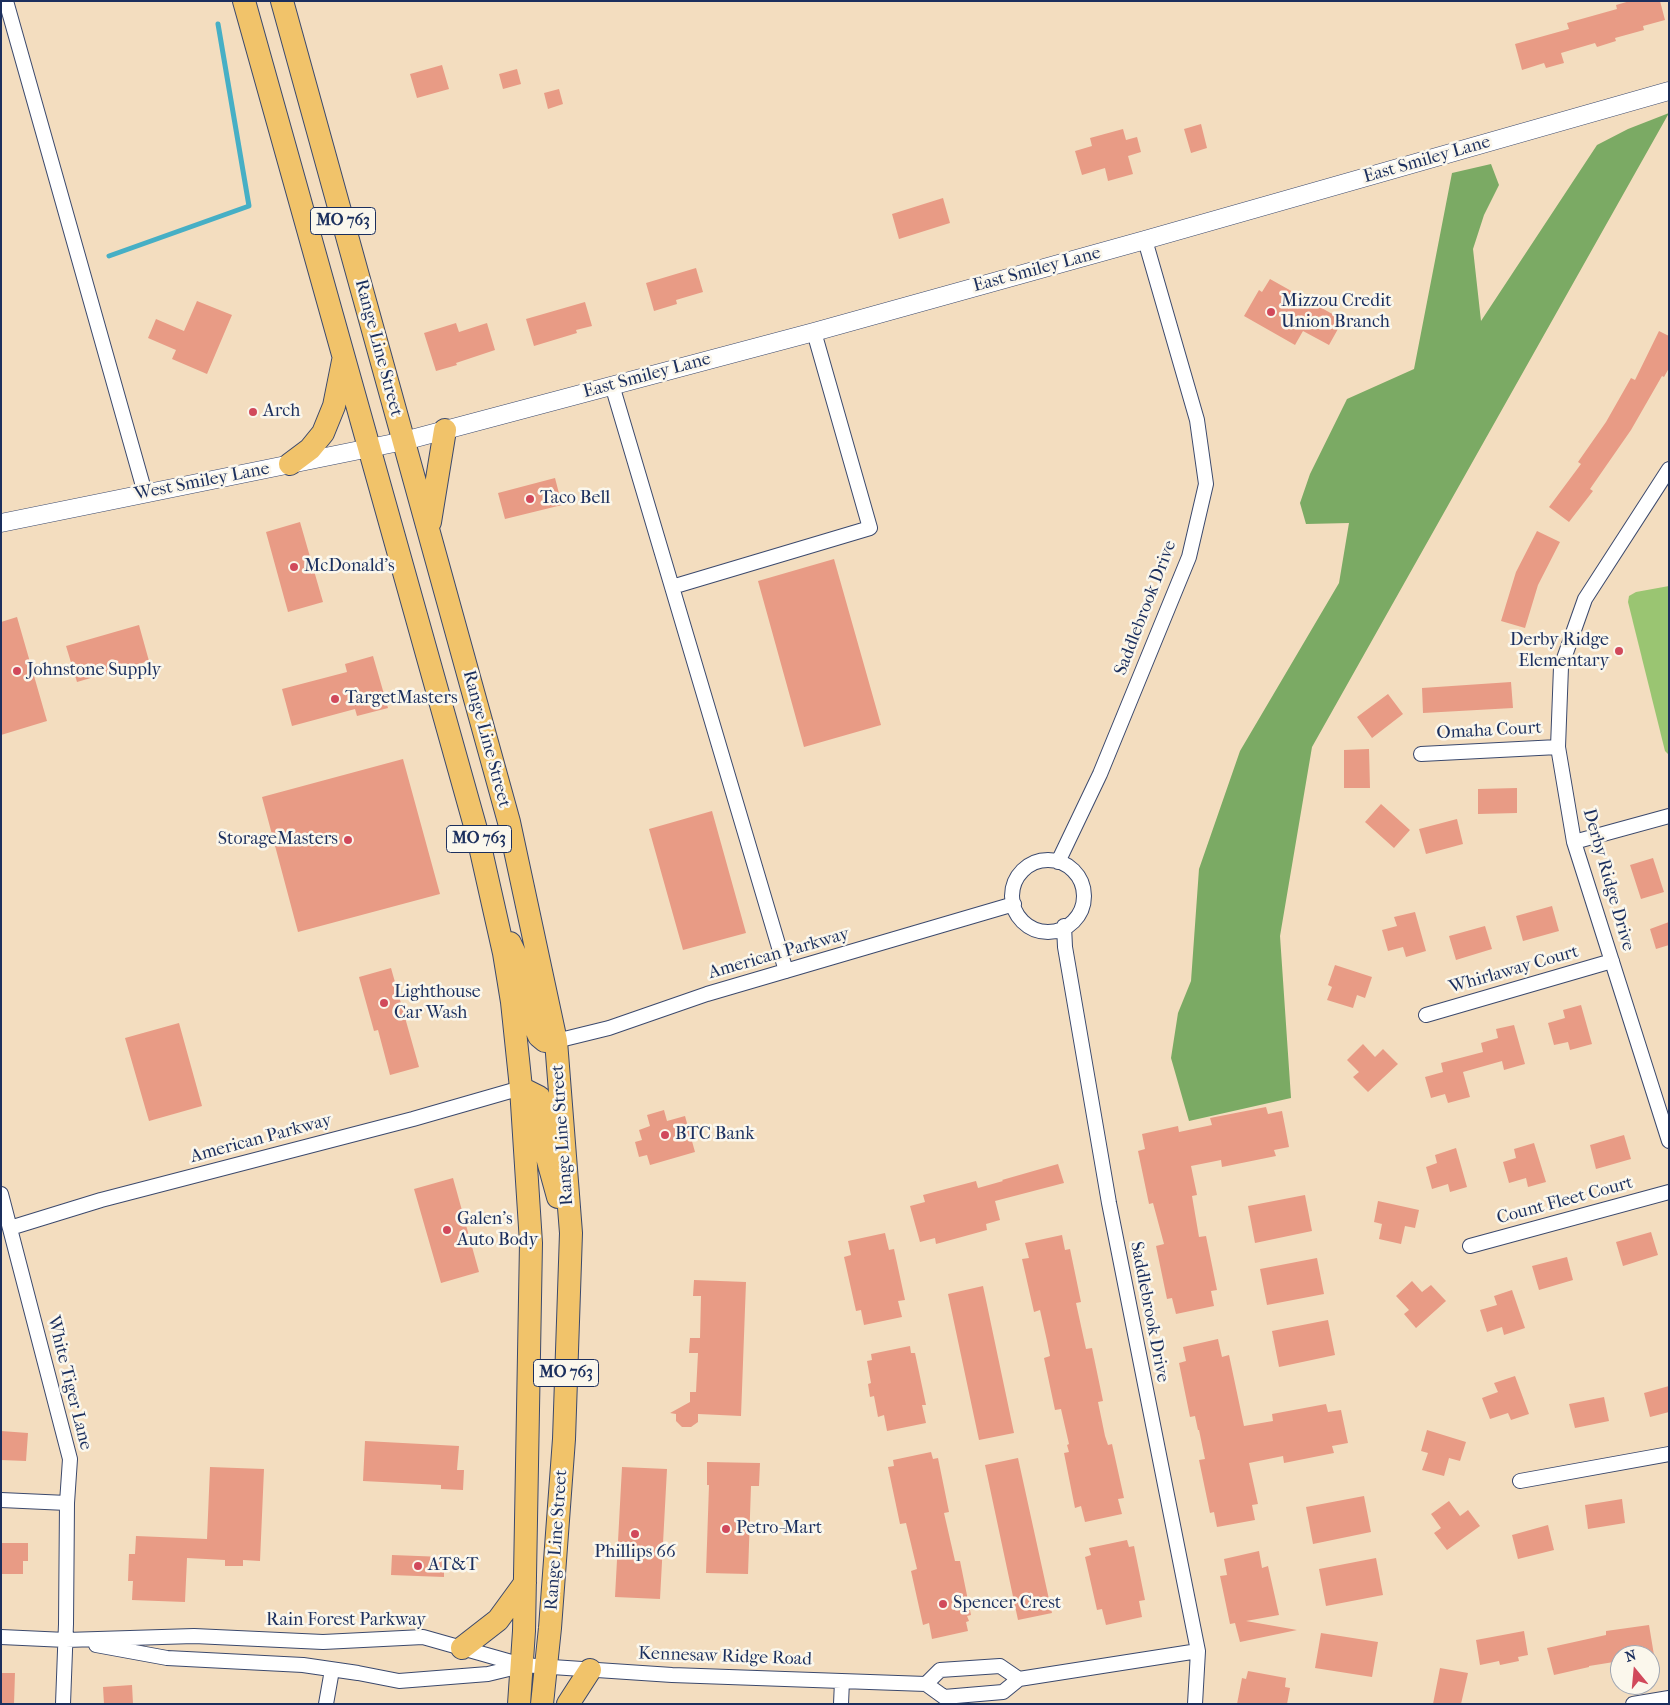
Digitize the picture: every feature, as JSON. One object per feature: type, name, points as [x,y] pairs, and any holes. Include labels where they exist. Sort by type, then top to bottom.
[{"type":"main road","name":"Range Line Street","points":[[244,1],[477,833],[504,952],[522,1088],[531,1243],[520,1704]]},
{"type":"main road","name":"Range Line Street","points":[[282,1],[509,822],[556,1041],[570,1244],[564,1439],[542,1704]]},
{"type":"main road","points":[[290,464],[310,449],[323,433],[334,406],[344,358]]},
{"type":"main road","points":[[428,530],[444,430]]},
{"type":"main road","points":[[494,906],[526,979],[535,1027],[539,1036],[546,1041],[556,1041]]},
{"type":"main road","points":[[522,1088],[539,1097],[543,1108],[547,1157],[570,1244]]},
{"type":"main road","points":[[462,1648],[498,1620],[524,1583]]},
{"type":"main road","points":[[568,1704],[590,1670]]},
{"type":"street","points":[[6,1],[145,493]]},
{"type":"street","name":"East Smiley Lane","points":[[404,441],[814,332],[1669,91]]},
{"type":"street","name":"Saddlebrook Drive","points":[[1058,862],[1100,774],[1189,557],[1206,484],[1197,420],[1144,240]]},
{"type":"street","points":[[672,587],[870,528],[814,332]]},
{"type":"street","points":[[612,385],[786,972]]},
{"type":"street","name":"West Smiley Lane","points":[[1,523],[404,441]]},
{"type":"street","name":"Derby Ridge Drive","points":[[1669,469],[1584,599],[1561,667],[1558,746],[1574,842],[1669,1142]]},
{"type":"street","name":"Omaha Court","points":[[1421,754],[1558,746]]},
{"type":"street","points":[[1574,842],[1669,816]]},
{"type":"street","points":[[1046,859],[1058,862],[1070,866],[1082,881],[1085,893],[1083,906],[1075,920],[1053,932],[1037,930],[1026,924],[1018,916],[1012,894],[1014,881],[1021,870],[1032,863],[1046,859]]},
{"type":"street","name":"American Parkway","points":[[556,1041],[609,1028],[707,994],[1014,904]]},
{"type":"street","name":"Saddlebrook Drive","points":[[1064,926],[1065,947],[1109,1203],[1198,1651],[1195,1704]]},
{"type":"street","name":"Whirlaway Court","points":[[1426,1014],[1612,961]]},
{"type":"street","name":"American Parkway","points":[[10,1228],[101,1200],[413,1119],[522,1088]]},
{"type":"street","name":"Count Fleet Court","points":[[1470,1246],[1669,1192]]},
{"type":"street","name":"White Tiger Lane","points":[[1,1194],[70,1459],[67,1503],[66,1640],[63,1704]]},
{"type":"street","points":[[1520,1481],[1669,1454]]},
{"type":"street","points":[[1,1500],[67,1503]]},
{"type":"street","name":"Rain Forest Parkway","points":[[1,1637],[66,1640],[194,1636],[323,1642],[423,1637],[522,1666]]},
{"type":"street","name":"Rain Forest Parkway","points":[[66,1640],[167,1658],[303,1665],[399,1681],[488,1674],[522,1666]]},
{"type":"street","name":"Kennesaw Ridge Road","points":[[522,1666],[672,1675],[926,1684],[944,1697],[1003,1692],[1019,1679],[1198,1651]]},
{"type":"street","points":[[926,1684],[940,1670],[1000,1666],[1019,1679]]},
{"type":"street","points":[[326,1704],[332,1670]]},
{"type":"street","points":[[841,1704],[842,1681]]},
{"type":"street","points":[[1633,1704],[1669,1698]]},
{"type":"green space","points":[[1669,113],[1312,747],[1280,936],[1291,1098],[1189,1121],[1171,1058],[1178,1013],[1191,981],[1199,869],[1240,751],[1339,583],[1349,523],[1306,524],[1300,503],[1310,474],[1347,399],[1414,369],[1452,173],[1491,164],[1499,185],[1484,215],[1473,249],[1481,321],[1597,145],[1628,129]]},
{"type":"green space","points":[[1669,586],[1669,755],[1665,751],[1628,602],[1629,596],[1636,592]]},
{"type":"building","points":[[1630,1],[1660,1],[1665,20],[1643,26],[1644,30],[1615,38],[1616,41],[1597,47],[1595,43],[1561,53],[1564,63],[1546,68],[1544,63],[1522,70],[1515,44],[1569,29],[1567,23],[1617,9],[1616,5]]},
{"type":"building","points":[[442,65],[449,89],[417,98],[410,74]]},
{"type":"building","points":[[517,69],[521,84],[503,89],[499,74]]},
{"type":"building","points":[[559,89],[563,104],[548,109],[544,93]]},
{"type":"building","points":[[1201,124],[1207,148],[1191,153],[1184,129]]},
{"type":"building","points":[[1123,129],[1126,140],[1137,137],[1141,152],[1128,156],[1133,174],[1108,181],[1105,168],[1082,175],[1075,151],[1092,146],[1090,138]]},
{"type":"building","points":[[943,198],[950,223],[899,239],[892,214]]},
{"type":"building","points":[[696,268],[703,292],[676,300],[677,304],[654,311],[646,283]]},
{"type":"building","points":[[1270,279],[1343,320],[1329,345],[1303,331],[1295,345],[1244,316],[1259,290],[1262,292]]},
{"type":"building","points":[[197,301],[232,315],[207,374],[172,359],[176,350],[148,338],[156,319],[184,331]]},
{"type":"building","points":[[585,302],[592,326],[576,330],[577,333],[534,346],[526,319]]},
{"type":"building","points":[[456,323],[459,332],[487,323],[495,350],[436,371],[424,333]]},
{"type":"building","points":[[1659,331],[1669,336],[1669,368],[1664,377],[1662,376],[1631,430],[1590,489],[1593,491],[1569,522],[1549,507],[1581,464],[1578,462],[1606,422],[1631,378],[1635,380]]},
{"type":"building","name":"Taco Bell","points":[[555,478],[562,505],[505,519],[498,493]]},
{"type":"building","name":"McDonald's","points":[[300,522],[323,602],[288,612],[266,532]]},
{"type":"building","points":[[1537,531],[1560,542],[1538,585],[1525,628],[1501,621],[1516,572]]},
{"type":"building","points":[[834,559],[881,725],[804,747],[758,581]]},
{"type":"building","name":"Johnstone Supply","points":[[17,617],[47,721],[1,735],[1,622]]},
{"type":"building","points":[[139,625],[149,661],[77,682],[66,646]]},
{"type":"building","name":"TargetMasters","points":[[373,656],[388,708],[357,716],[355,709],[292,726],[282,689],[347,672],[345,664]]},
{"type":"building","points":[[1511,682],[1513,708],[1423,713],[1422,688]]},
{"type":"building","points":[[1388,694],[1403,714],[1372,738],[1357,717]]},
{"type":"building","points":[[1369,749],[1370,788],[1344,788],[1344,750]]},
{"type":"building","points":[[403,759],[440,894],[298,932],[262,797]]},
{"type":"building","points":[[1517,788],[1517,813],[1478,814],[1478,789]]},
{"type":"building","points":[[1381,804],[1410,830],[1394,848],[1365,822]]},
{"type":"building","points":[[712,811],[746,933],[683,950],[649,829]]},
{"type":"building","points":[[1457,819],[1463,844],[1426,854],[1419,829]]},
{"type":"building","points":[[1653,858],[1664,892],[1641,899],[1630,865]]},
{"type":"building","points":[[1552,906],[1559,931],[1523,941],[1516,916]]},
{"type":"building","points":[[1415,912],[1426,951],[1406,957],[1403,947],[1388,951],[1382,930],[1397,926],[1394,917]]},
{"type":"building","points":[[1669,922],[1669,945],[1656,949],[1650,929]]},
{"type":"building","points":[[1485,926],[1492,949],[1456,960],[1449,936]]},
{"type":"building","points":[[1335,965],[1372,977],[1365,998],[1357,995],[1353,1008],[1327,1000],[1332,987],[1328,985]]},
{"type":"building","name":"Lighthouse Car Wash","points":[[391,968],[419,1067],[390,1075],[378,1030],[374,1031],[359,977]]},
{"type":"building","points":[[1581,1005],[1592,1044],[1570,1050],[1568,1042],[1554,1045],[1548,1023],[1565,1018],[1563,1010]]},
{"type":"building","points":[[179,1023],[202,1106],[149,1121],[125,1038]]},
{"type":"building","points":[[1514,1025],[1525,1064],[1504,1070],[1502,1061],[1463,1072],[1470,1097],[1448,1103],[1445,1094],[1431,1098],[1425,1077],[1443,1072],[1441,1063],[1483,1052],[1481,1043],[1498,1038],[1496,1029]]},
{"type":"building","points":[[1363,1044],[1375,1057],[1383,1049],[1398,1064],[1368,1092],[1353,1077],[1359,1072],[1347,1060]]},
{"type":"building","points":[[1266,1107],[1268,1114],[1282,1111],[1289,1147],[1274,1150],[1276,1156],[1222,1167],[1221,1160],[1191,1166],[1197,1195],[1192,1196],[1199,1237],[1206,1236],[1217,1290],[1211,1291],[1214,1306],[1176,1314],[1172,1298],[1167,1299],[1156,1246],[1164,1244],[1153,1203],[1149,1204],[1138,1151],[1145,1149],[1142,1134],[1178,1126],[1179,1132],[1212,1125],[1210,1118]]},
{"type":"building","name":"BTC Bank","points":[[664,1110],[667,1121],[685,1116],[695,1152],[650,1165],[647,1155],[639,1157],[635,1142],[642,1140],[639,1130],[650,1126],[647,1115]]},
{"type":"building","points":[[1624,1135],[1631,1159],[1596,1169],[1590,1145]]},
{"type":"building","points":[[1534,1143],[1546,1182],[1528,1187],[1526,1178],[1509,1183],[1503,1162],[1516,1158],[1514,1149]]},
{"type":"building","points":[[1456,1148],[1467,1187],[1450,1192],[1448,1184],[1432,1189],[1426,1167],[1437,1163],[1435,1155]]},
{"type":"building","points":[[1058,1164],[1064,1183],[995,1201],[1000,1220],[986,1224],[987,1230],[936,1244],[935,1238],[920,1242],[910,1206],[925,1202],[923,1195],[976,1181],[978,1188]]},
{"type":"building","name":"Galen's Auto Body","points":[[453,1178],[479,1272],[441,1283],[414,1189]]},
{"type":"building","points":[[1305,1195],[1312,1231],[1255,1243],[1248,1206]]},
{"type":"building","points":[[1378,1201],[1419,1210],[1415,1228],[1405,1226],[1401,1244],[1379,1239],[1382,1224],[1374,1222]]},
{"type":"building","points":[[1651,1232],[1658,1255],[1623,1266],[1616,1242]]},
{"type":"building","points":[[885,1233],[889,1250],[894,1249],[905,1300],[898,1301],[902,1317],[864,1325],[861,1310],[856,1311],[844,1257],[851,1255],[848,1241]]},
{"type":"building","points":[[1062,1235],[1065,1250],[1070,1249],[1081,1302],[1076,1303],[1086,1349],[1092,1348],[1103,1401],[1098,1402],[1105,1436],[1108,1445],[1112,1444],[1124,1498],[1118,1499],[1122,1514],[1085,1522],[1081,1506],[1075,1508],[1064,1453],[1069,1452],[1067,1445],[1069,1444],[1061,1409],[1055,1410],[1044,1358],[1050,1356],[1047,1341],[1040,1310],[1034,1312],[1022,1259],[1029,1258],[1025,1243]]},
{"type":"building","points":[[1567,1257],[1573,1280],[1539,1290],[1532,1266]]},
{"type":"building","points":[[1317,1258],[1324,1294],[1267,1305],[1260,1269]]},
{"type":"building","points":[[694,1280],[746,1282],[741,1416],[698,1414],[698,1422],[691,1427],[682,1427],[676,1421],[676,1414],[670,1413],[690,1402],[690,1392],[696,1392],[698,1353],[689,1353],[690,1338],[700,1338],[701,1296],[693,1296]]},
{"type":"building","points":[[1412,1281],[1422,1292],[1431,1285],[1446,1301],[1416,1328],[1404,1314],[1409,1310],[1396,1296]]},
{"type":"building","points":[[983,1286],[1014,1433],[979,1440],[948,1294]]},
{"type":"building","points":[[1512,1290],[1525,1328],[1504,1335],[1502,1327],[1487,1332],[1480,1310],[1497,1305],[1494,1296]]},
{"type":"building","points":[[1328,1320],[1335,1355],[1279,1367],[1272,1331]]},
{"type":"building","points":[[1218,1339],[1222,1357],[1229,1355],[1244,1426],[1273,1421],[1272,1414],[1326,1404],[1328,1412],[1341,1410],[1348,1443],[1332,1446],[1334,1453],[1284,1463],[1283,1456],[1249,1463],[1258,1504],[1252,1505],[1255,1520],[1217,1527],[1214,1512],[1210,1513],[1199,1460],[1205,1459],[1199,1430],[1195,1416],[1190,1417],[1179,1363],[1186,1361],[1183,1347]]},
{"type":"building","points":[[910,1346],[911,1353],[915,1353],[926,1405],[922,1405],[926,1423],[887,1431],[884,1415],[878,1417],[874,1396],[870,1397],[868,1384],[871,1383],[867,1361],[872,1360],[871,1354]]},
{"type":"building","points":[[1515,1376],[1529,1414],[1511,1420],[1508,1413],[1490,1419],[1482,1398],[1498,1392],[1494,1383]]},
{"type":"building","points":[[1669,1386],[1669,1412],[1650,1417],[1644,1393]]},
{"type":"building","points":[[1604,1397],[1609,1421],[1575,1428],[1569,1404]]},
{"type":"building","points":[[1427,1430],[1466,1442],[1460,1461],[1449,1458],[1444,1476],[1422,1470],[1428,1453],[1421,1451]]},
{"type":"building","points":[[1,1431],[28,1433],[26,1461],[1,1460]]},
{"type":"building","points":[[365,1441],[459,1446],[457,1470],[464,1470],[463,1490],[441,1489],[441,1485],[363,1481]]},
{"type":"building","points":[[931,1452],[933,1459],[938,1458],[949,1512],[944,1513],[955,1561],[960,1561],[971,1615],[967,1616],[969,1621],[966,1622],[968,1631],[932,1639],[929,1623],[923,1625],[911,1571],[917,1569],[906,1523],[900,1524],[888,1467],[894,1466],[893,1460]]},
{"type":"building","points":[[1018,1458],[1052,1613],[1018,1620],[985,1465]]},
{"type":"building","points":[[707,1462],[760,1463],[759,1486],[751,1486],[748,1574],[706,1573],[709,1485],[707,1485]]},
{"type":"building","points":[[210,1467],[264,1469],[260,1561],[243,1560],[243,1566],[225,1566],[225,1560],[187,1558],[185,1602],[132,1600],[133,1581],[128,1581],[129,1554],[135,1554],[136,1536],[207,1539]]},
{"type":"building","points":[[622,1467],[667,1469],[660,1599],[615,1597]]},
{"type":"building","points":[[1364,1496],[1371,1532],[1313,1544],[1306,1507]]},
{"type":"building","points":[[1622,1499],[1625,1523],[1588,1529],[1585,1505]]},
{"type":"building","points":[[1449,1501],[1460,1516],[1468,1510],[1480,1526],[1447,1550],[1434,1533],[1441,1528],[1431,1514]]},
{"type":"building","points":[[1548,1525],[1554,1550],[1518,1559],[1512,1535]]},
{"type":"building","points":[[1127,1540],[1129,1547],[1134,1546],[1145,1600],[1139,1601],[1142,1617],[1106,1625],[1102,1609],[1097,1610],[1085,1557],[1091,1555],[1089,1548]]},
{"type":"building","points":[[1,1543],[28,1543],[28,1561],[23,1561],[23,1574],[1,1574]]},
{"type":"building","points":[[1259,1551],[1262,1568],[1268,1566],[1279,1615],[1246,1621],[1297,1630],[1240,1642],[1235,1623],[1230,1624],[1220,1576],[1227,1575],[1224,1559]]},
{"type":"building","name":"AT&T","points":[[392,1555],[444,1557],[444,1577],[391,1575]]},
{"type":"building","points":[[1376,1558],[1383,1595],[1326,1606],[1319,1569]]},
{"type":"building","points":[[1649,1625],[1652,1645],[1610,1645],[1610,1663],[1554,1675],[1547,1648],[1606,1635],[1606,1631]]},
{"type":"building","points":[[1524,1631],[1528,1655],[1518,1657],[1519,1661],[1500,1665],[1499,1661],[1480,1665],[1476,1640]]},
{"type":"building","points":[[1321,1633],[1378,1642],[1372,1677],[1315,1668]]},
{"type":"building","points":[[1440,1668],[1468,1673],[1461,1704],[1433,1704]]},
{"type":"building","points":[[1248,1671],[1286,1678],[1285,1687],[1290,1688],[1287,1704],[1237,1704],[1242,1678],[1246,1679]]},
{"type":"building","points":[[1,1673],[15,1673],[14,1704],[1,1704]]},
{"type":"building","points":[[132,1685],[133,1704],[104,1704],[103,1687]]},
{"type":"waterway","points":[[109,256],[249,206],[218,24]]},
{"type":"place","name":"Mizzou Credit Union Branch","points":[[1271,312]]},
{"type":"place","name":"Arch","points":[[253,412]]},
{"type":"place","name":"Taco Bell","points":[[530,499]]},
{"type":"place","name":"McDonald's","points":[[294,567]]},
{"type":"place","name":"Derby Ridge Elementary","points":[[1619,651]]},
{"type":"place","name":"Johnstone Supply","points":[[17,671]]},
{"type":"place","name":"TargetMasters","points":[[335,699]]},
{"type":"place","name":"StorageMasters","points":[[348,840]]},
{"type":"place","name":"Lighthouse Car Wash","points":[[384,1003]]},
{"type":"place","name":"BTC Bank","points":[[665,1135]]},
{"type":"place","name":"Galen's Auto Body","points":[[447,1230]]},
{"type":"place","name":"Petro-Mart","points":[[726,1529]]},
{"type":"place","name":"Phillips 66","points":[[635,1534]]},
{"type":"place","name":"AT&T","points":[[418,1566]]},
{"type":"place","name":"Spencer Crest","points":[[943,1604]]}]
